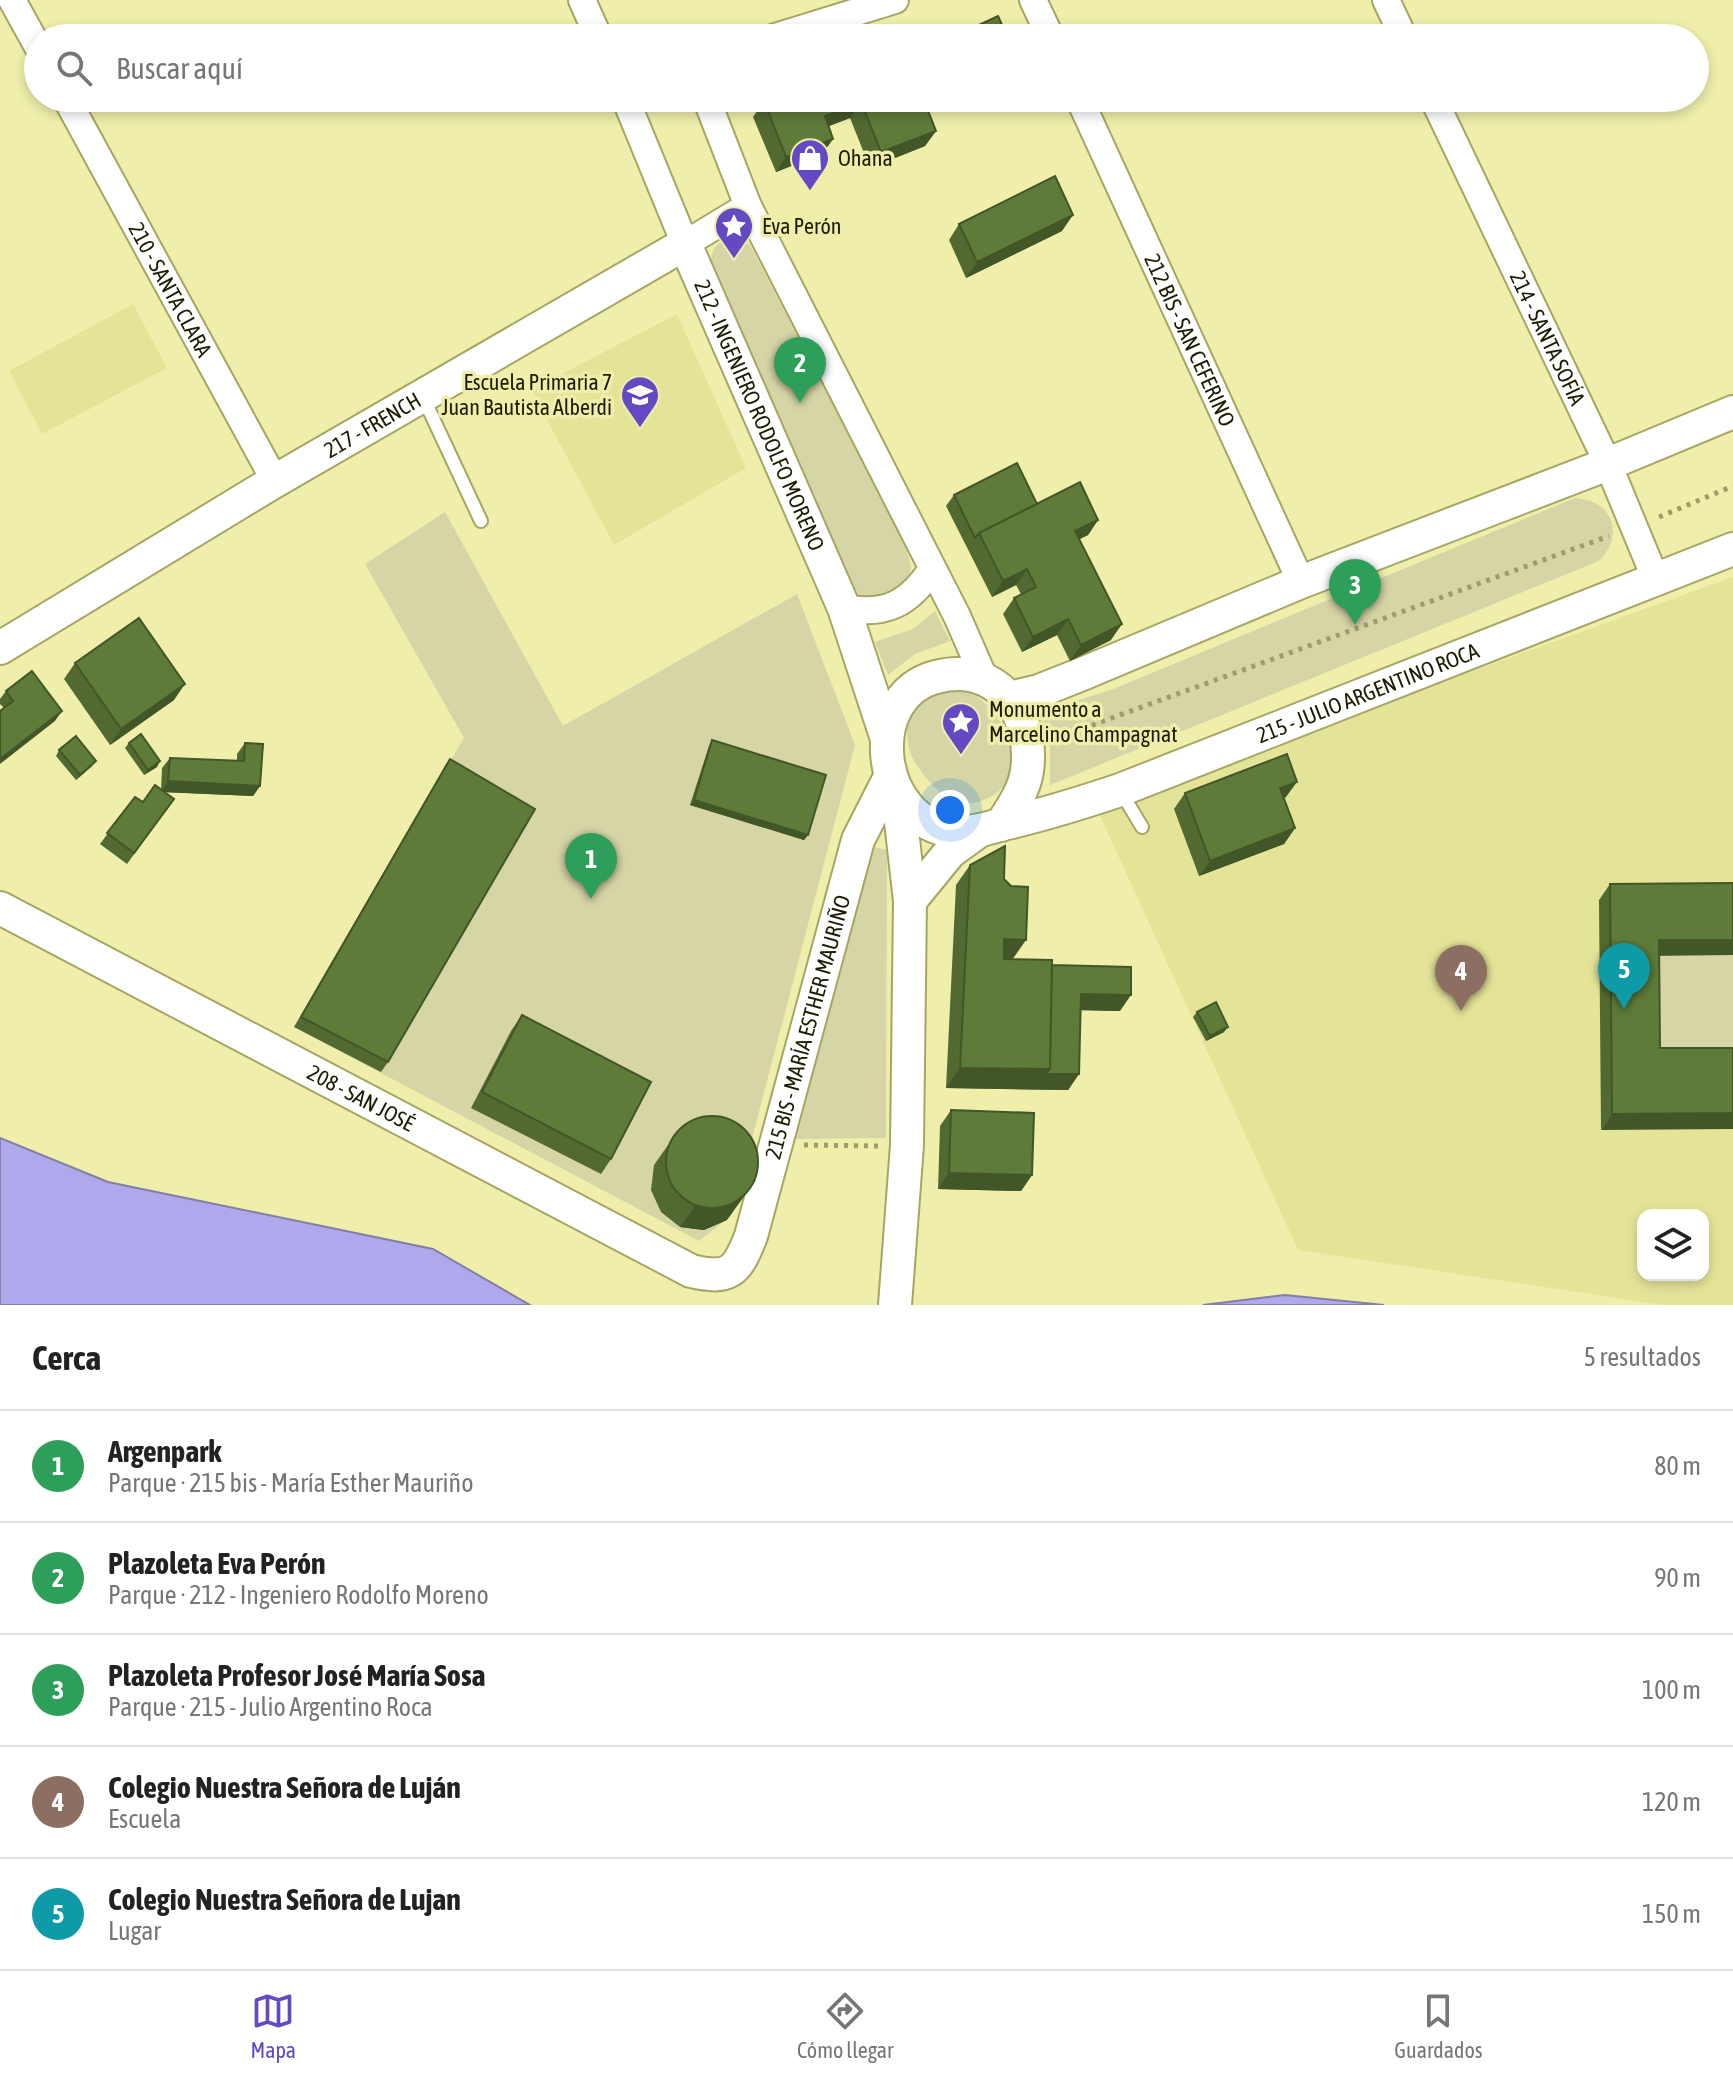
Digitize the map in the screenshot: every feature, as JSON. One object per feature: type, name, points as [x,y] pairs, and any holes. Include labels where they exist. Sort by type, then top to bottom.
[{"type":"street","points":[[12,0],[25,24]]},
{"type":"street","points":[[582,0],[593,24]]},
{"type":"street","points":[[817,24],[895,0]]},
{"type":"street","points":[[1033,0],[1044,24]]},
{"type":"street","points":[[1386,0],[1397,24]]},
{"type":"street","name":"210 - SANTA CLARA","points":[[74,112],[275,481]]},
{"type":"street","name":"212 - INGENIERO RODOLFO MORENO","points":[[631,112],[844,608],[886,736]]},
{"type":"street","points":[[711,112],[748,206],[932,569],[998,689],[1026,730],[1029,753],[1023,786],[990,828],[956,832],[933,826],[913,813],[894,786]]},
{"type":"street","name":"212 BIS - SAN CEFERINO","points":[[1085,112],[1301,582]]},
{"type":"street","name":"214 - SANTA SOFÍA","points":[[1440,112],[1608,464],[1656,580]]},
{"type":"street","name":"217 - FRENCH","points":[[0,648],[275,481],[748,206]]},
{"type":"street","points":[[895,1305],[896,1152],[910,901],[894,786],[886,757],[886,736],[901,703],[921,683],[931,678],[961,673],[998,689],[1039,691],[1301,582],[1608,464],[1733,412]]},
{"type":"street","name":"215 - JULIO ARGENTINO ROCA","points":[[910,901],[950,852],[990,828],[1047,814],[1120,790],[1733,549]]},
{"type":"street","points":[[844,608],[867,613],[900,603],[920,587],[932,569]]},
{"type":"street","name":"215 BIS - MARÍA ESTHER MAURIÑO","points":[[725,1275],[741,1262],[751,1236],[858,840],[894,786]]},
{"type":"street","name":"208 - SAN JOSÉ","points":[[0,908],[691,1271],[725,1275]]},
{"type":"lane","points":[[423,396],[481,521]]},
{"type":"lane","points":[[1120,790],[1142,827]]},
{"type":"path","points":[[1029,753],[1098,723],[1632,527],[1733,486]]},
{"type":"path","points":[[834,1146],[896,1152]]},
{"type":"shaded area","points":[[133,304],[167,368],[42,434],[9,371]]},
{"type":"shaded area","name":"Escuela Primaria 7 Juan Bautista Alberdi","points":[[677,314],[746,468],[614,545],[531,390]]},
{"type":"shaded area","points":[[1733,577],[1733,1305],[1663,1305],[1298,1250],[1096,807]]},
{"type":"shaded area","points":[[0,1138],[108,1182],[433,1249],[530,1305],[0,1305]]},
{"type":"shaded area","points":[[1285,1295],[1384,1305],[1203,1305]]},
{"type":"green space","points":[[737,236],[750,245],[903,540],[911,573],[908,580],[874,601],[853,596],[710,267],[716,246]]},
{"type":"green space","points":[[1575,498],[1598,505],[1611,520],[1612,540],[1599,561],[1050,785],[1050,748],[1039,713],[1113,689]]},
{"type":"green space","points":[[445,512],[563,726],[797,594],[855,745],[732,1215],[699,1241],[294,1027],[464,738],[365,564]]},
{"type":"green space","points":[[935,611],[950,641],[915,654],[888,675],[875,642],[913,629]]},
{"type":"green space","points":[[959,685],[980,699],[998,718],[1011,742],[1013,754],[1013,767],[1005,785],[990,797],[971,803],[952,800],[935,787],[915,762],[908,744],[909,716],[916,697]]},
{"type":"green space","points":[[873,847],[887,850],[886,1138],[791,1139]]},
{"type":"green space","points":[[1733,955],[1733,1063],[1649,1064],[1648,956]]},
{"type":"building","points":[[998,16],[1002,24],[981,24]]},
{"type":"building","points":[[768,112],[835,112],[825,116],[833,139],[786,157]]},
{"type":"building","points":[[865,112],[929,112],[936,131],[881,152]]},
{"type":"building","points":[[1055,176],[1073,215],[977,262],[959,224]]},
{"type":"building","points":[[1017,463],[1037,504],[979,533],[975,538],[954,495]]},
{"type":"building","points":[[1080,482],[1098,520],[1075,531],[1122,624],[1081,645],[1068,619],[1033,637],[1014,598],[1036,587],[1027,569],[1003,581],[979,533]]},
{"type":"building","points":[[139,618],[185,684],[121,729],[75,663]]},
{"type":"building","points":[[32,671],[62,711],[0,759],[0,711],[13,701],[6,691]]},
{"type":"building","points":[[141,734],[160,761],[148,770],[129,743]]},
{"type":"building","points":[[76,736],[96,761],[80,775],[59,750]]},
{"type":"building","points":[[712,740],[826,775],[808,835],[694,800]]},
{"type":"building","points":[[245,743],[263,744],[260,786],[168,781],[170,758],[244,761]]},
{"type":"building","points":[[1287,754],[1297,782],[1280,788],[1295,828],[1210,861],[1185,793]]},
{"type":"building","points":[[450,759],[535,809],[388,1062],[301,1017]]},
{"type":"building","points":[[155,785],[174,799],[134,853],[107,833],[135,797],[143,802]]},
{"type":"building","points":[[1005,846],[1004,879],[1011,886],[1028,887],[1026,940],[1004,939],[1004,959],[1052,960],[1050,1069],[960,1068],[970,865]]},
{"type":"building","points":[[1733,883],[1733,940],[1659,940],[1660,1048],[1733,1048],[1733,1113],[1612,1114],[1610,884]]},
{"type":"building","points":[[1052,965],[1131,967],[1131,995],[1081,994],[1079,1074],[1046,1074],[1050,1069]]},
{"type":"building","points":[[1216,1002],[1228,1027],[1210,1036],[1197,1012]]},
{"type":"building","points":[[522,1015],[651,1082],[611,1159],[482,1092]]},
{"type":"building","points":[[951,1110],[1034,1113],[1032,1175],[949,1173]]},
{"type":"building","points":[[712,1116],[730,1119],[745,1129],[755,1144],[758,1162],[755,1180],[745,1195],[730,1205],[712,1208],[694,1205],[679,1195],[669,1180],[666,1162],[669,1144],[679,1129],[694,1119]]},
{"type":"place","name":"Ohana","points":[[810,192]]},
{"type":"place","name":"Eva Perón","points":[[734,260]]},
{"type":"place","name":"Plazoleta Eva Perón","points":[[800,403]]},
{"type":"place","name":"Escuela Primaria 7 Juan Bautista Alberdi","points":[[640,429]]},
{"type":"place","name":"Plazoleta Profesor José María Sosa","points":[[1355,625]]},
{"type":"place","name":"Monumento a Marcelino Champagnat","points":[[961,756]]},
{"type":"place","name":"Argenpark","points":[[591,899]]},
{"type":"place","name":"Colegio Nuestra Señora de Lujan","points":[[1624,1009]]},
{"type":"place","name":"Colegio Nuestra Señora de Luján","points":[[1461,1011]]}]
